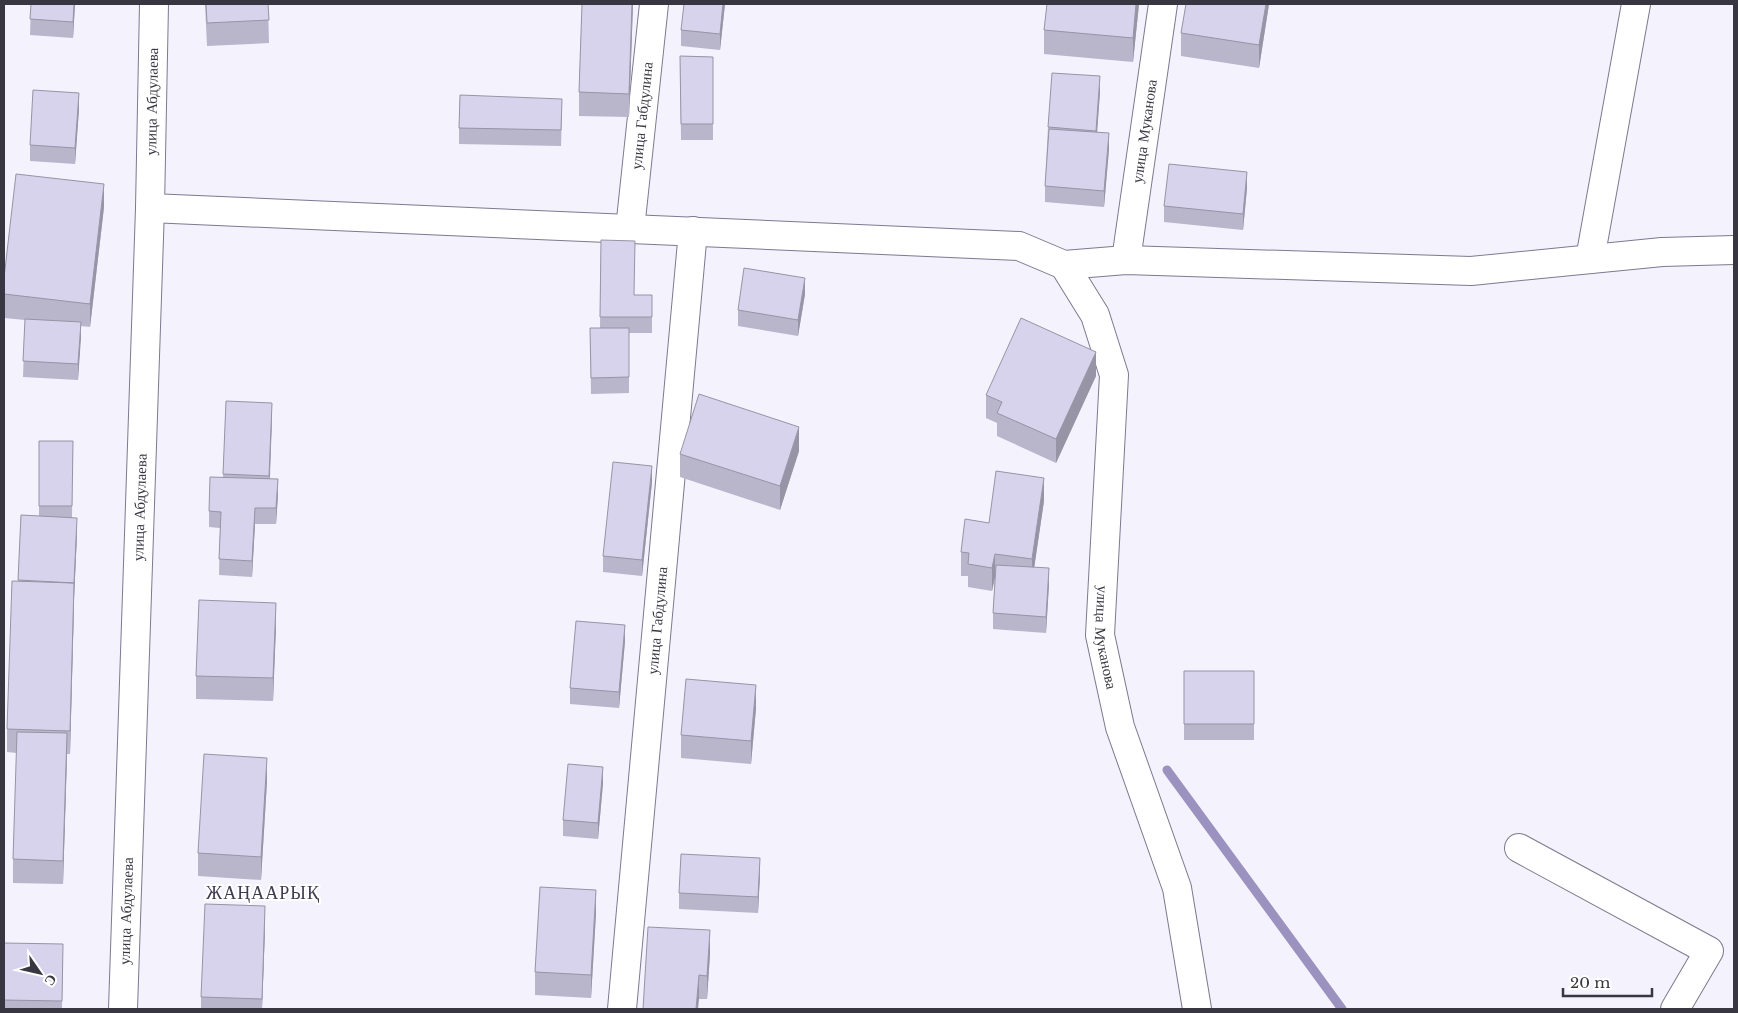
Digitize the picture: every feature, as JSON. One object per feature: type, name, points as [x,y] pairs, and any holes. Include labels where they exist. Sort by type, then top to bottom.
[{"type":"street","name":"улица Абдулаева","points":[[123,1009],[150,208],[154,4]]},
{"type":"street","name":"улица Габдулина","points":[[630,229],[654,4]]},
{"type":"street","name":"улица Муканова","points":[[1126,260],[1163,4]]},
{"type":"street","points":[[1590,260],[1636,4]]},
{"type":"street","points":[[150,208],[1019,246],[1064,265],[1126,260],[1471,271],[1662,252],[1734,250]]},
{"type":"street","name":"улица Габдулина","points":[[622,1009],[693,231]]},
{"type":"street","name":"улица Муканова","points":[[1064,265],[1095,315],[1114,375],[1100,635],[1120,727],[1177,888],[1197,1009]]},
{"type":"street","points":[[1519,848],[1709,951],[1675,1009]]},
{"type":"building","points":[[31,4],[74,4],[73,22],[30,19]]},
{"type":"building","points":[[206,4],[268,4],[269,20],[207,23]]},
{"type":"building","points":[[582,4],[632,4],[629,94],[579,92]]},
{"type":"building","points":[[684,4],[723,4],[720,34],[681,30]]},
{"type":"building","points":[[1047,4],[1136,4],[1133,38],[1044,30]]},
{"type":"building","points":[[1186,4],[1266,4],[1259,45],[1181,33]]},
{"type":"building","points":[[680,56],[713,57],[713,124],[681,124]]},
{"type":"building","points":[[1052,73],[1100,76],[1096,131],[1048,127]]},
{"type":"building","points":[[33,90],[79,93],[75,148],[30,145]]},
{"type":"building","points":[[460,95],[562,99],[561,130],[459,128]]},
{"type":"building","points":[[1049,129],[1109,133],[1104,191],[1045,186]]},
{"type":"building","points":[[1169,164],[1247,172],[1243,214],[1164,206]]},
{"type":"building","points":[[16,174],[104,184],[90,304],[4,294],[4,278]]},
{"type":"building","points":[[601,240],[635,241],[634,295],[652,295],[652,317],[600,317]]},
{"type":"building","points":[[744,268],[805,278],[798,320],[738,310]]},
{"type":"building","points":[[1021,318],[1096,352],[1056,439],[997,413],[1002,402],[986,395]]},
{"type":"building","points":[[25,319],[81,322],[78,364],[23,361]]},
{"type":"building","points":[[590,328],[629,328],[629,377],[591,378]]},
{"type":"building","points":[[699,394],[799,427],[780,486],[680,454]]},
{"type":"building","points":[[226,401],[272,403],[269,476],[223,474]]},
{"type":"building","points":[[39,441],[73,441],[72,506],[39,506]]},
{"type":"building","points":[[613,462],[652,466],[642,560],[603,556]]},
{"type":"building","points":[[996,471],[1044,478],[1032,559],[995,554],[992,568],[968,564],[969,553],[961,552],[965,519],[989,523]]},
{"type":"building","points":[[210,477],[278,479],[276,508],[255,508],[252,561],[219,559],[221,512],[209,511]]},
{"type":"building","points":[[21,515],[77,518],[74,583],[18,580]]},
{"type":"building","points":[[996,565],[1049,568],[1046,617],[993,613]]},
{"type":"building","points":[[12,581],[74,583],[70,731],[7,729]]},
{"type":"building","points":[[199,600],[276,603],[273,678],[196,676]]},
{"type":"building","points":[[576,621],[625,625],[619,692],[570,688]]},
{"type":"building","points":[[1184,671],[1254,671],[1254,724],[1184,724]]},
{"type":"building","points":[[686,679],[756,685],[751,741],[681,735]]},
{"type":"building","points":[[17,732],[67,733],[63,861],[13,859]]},
{"type":"building","points":[[204,754],[267,758],[261,857],[198,853]]},
{"type":"building","points":[[568,764],[603,767],[598,823],[563,820]]},
{"type":"building","points":[[681,854],[760,858],[758,897],[679,893]]},
{"type":"building","points":[[540,887],[596,890],[591,975],[535,972]]},
{"type":"building","points":[[205,904],[265,906],[262,999],[201,997]]},
{"type":"building","points":[[648,927],[710,930],[707,976],[699,975],[696,1009],[643,1009]]},
{"type":"building","points":[[4,943],[63,944],[62,1001],[4,1000]]},
{"type":"waterway","points":[[1167,770],[1342,1009]]},
{"type":"district","name":"ЖАҢААРЫҚ","points":[[263,893]]}]
